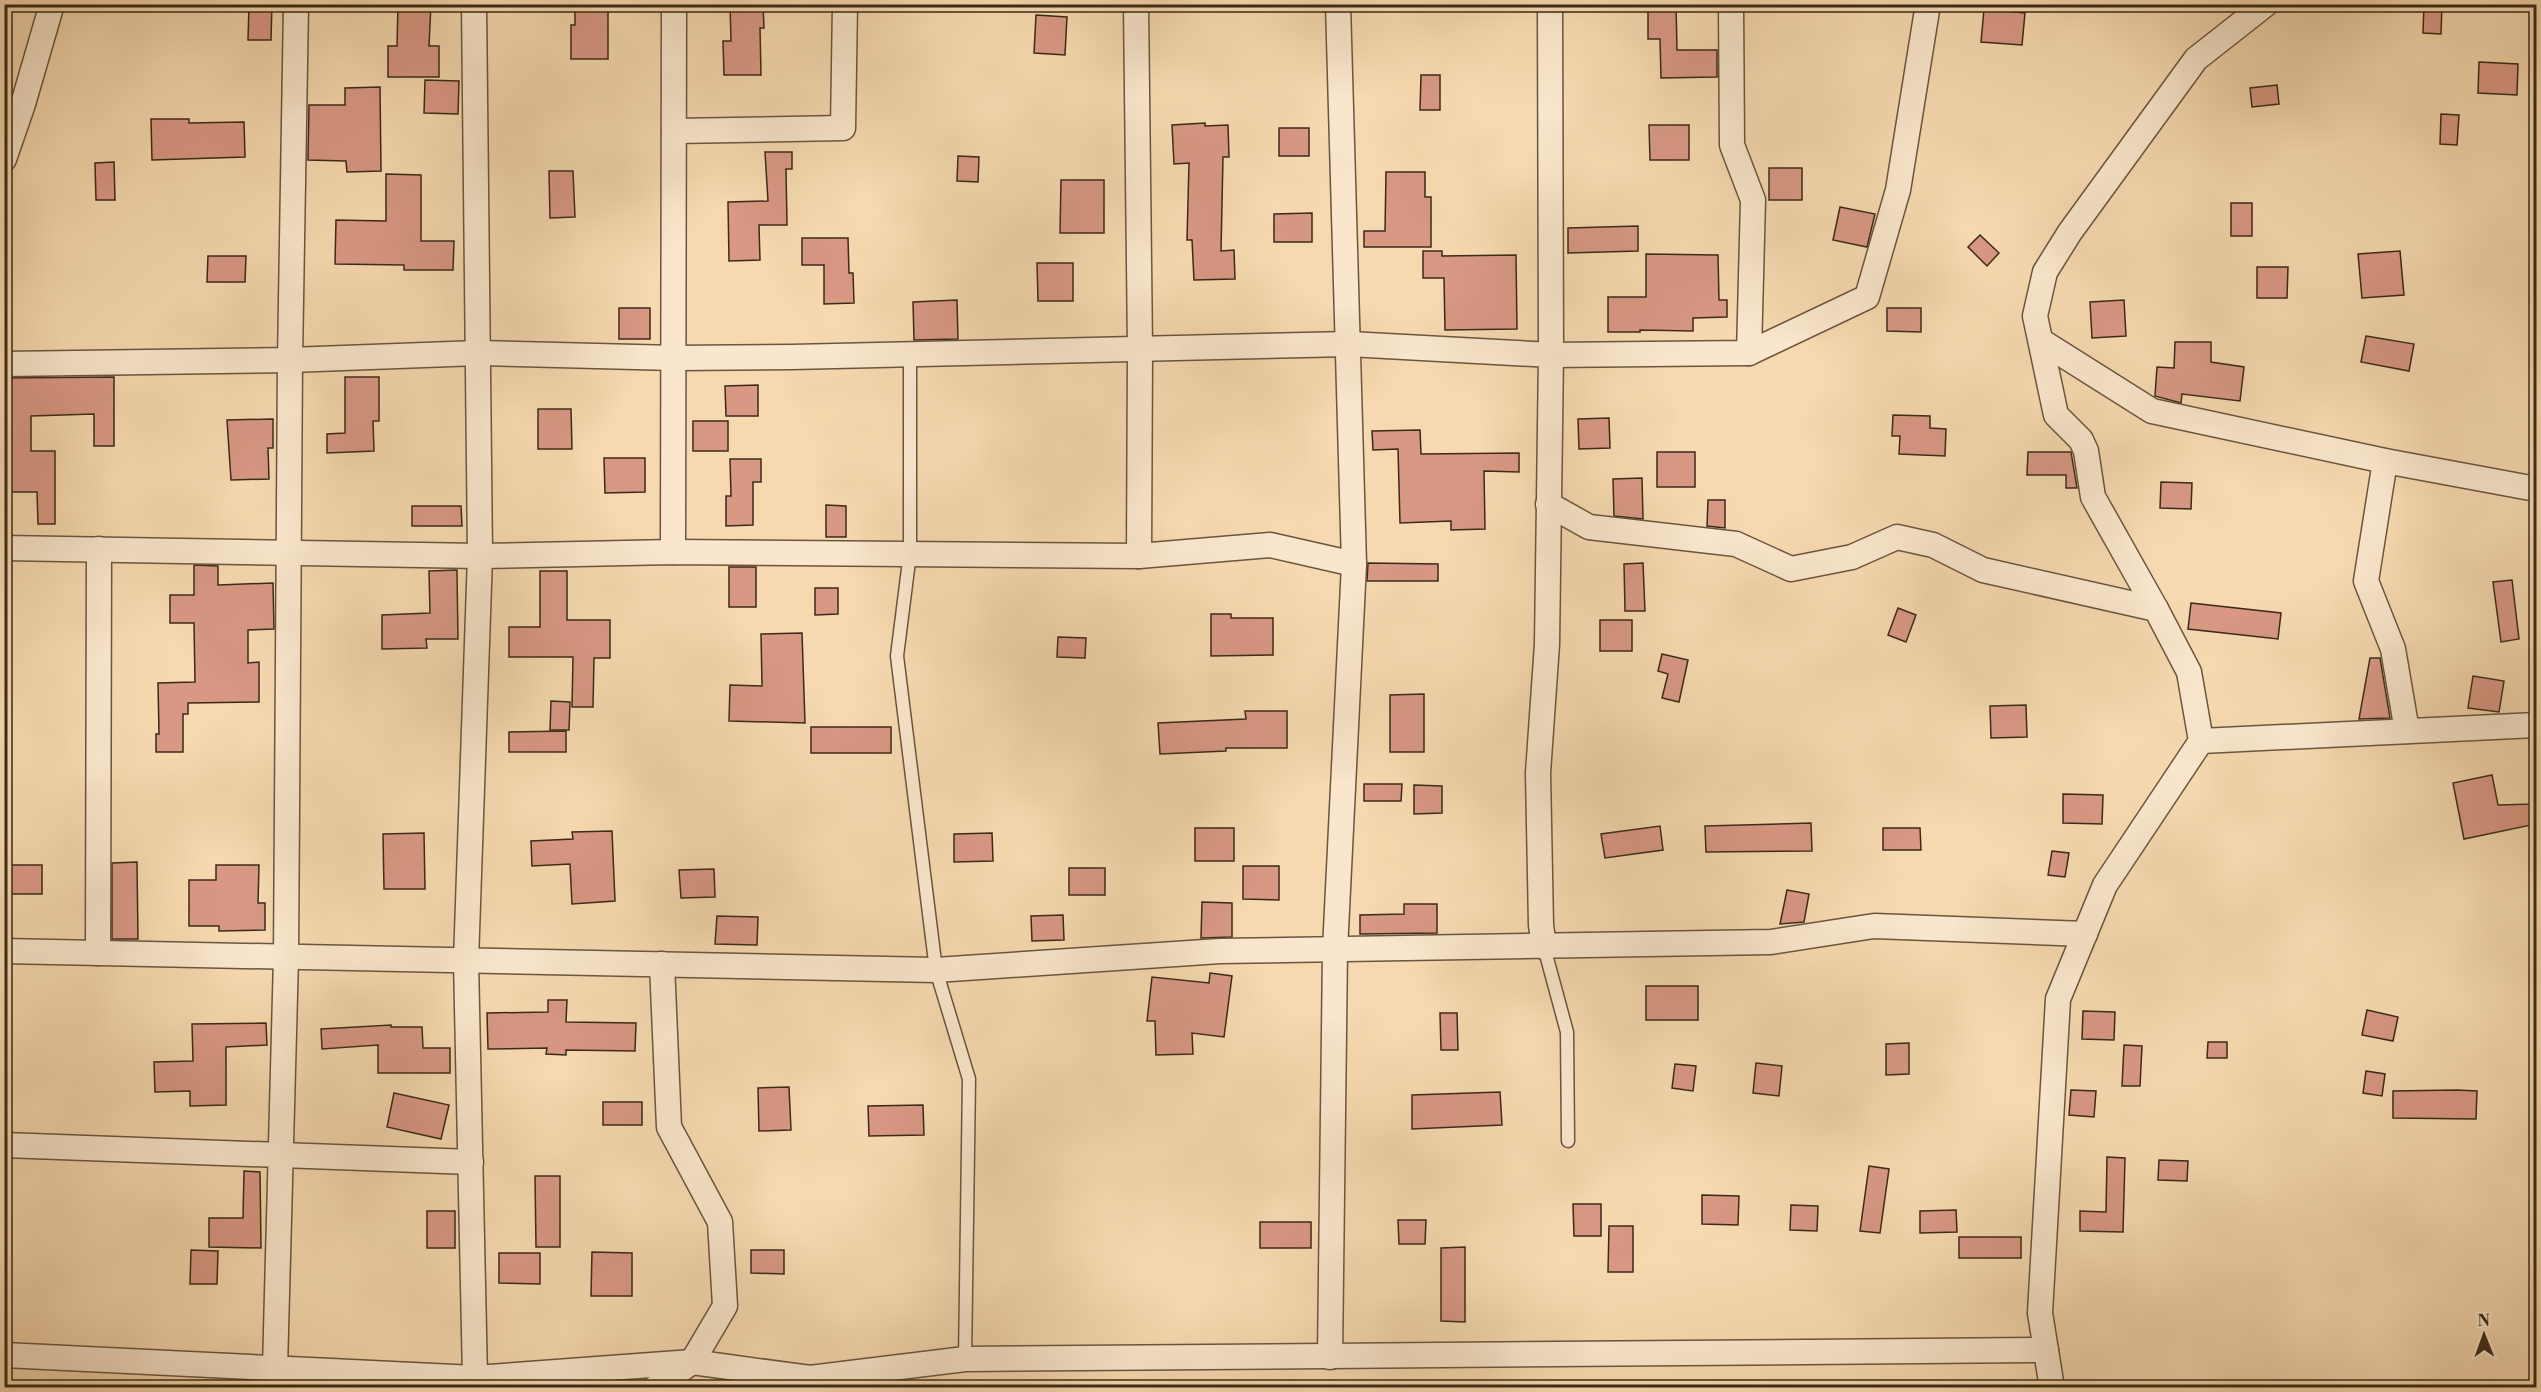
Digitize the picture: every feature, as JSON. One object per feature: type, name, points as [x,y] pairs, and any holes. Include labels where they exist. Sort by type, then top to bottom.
[{"type":"street","points":[[4,159],[14,104],[52,4]]},
{"type":"street","points":[[275,1368],[286,958],[290,360],[296,4]]},
{"type":"street","points":[[474,4],[480,556],[466,961],[476,1378]]},
{"type":"street","points":[[673,552],[674,4]]},
{"type":"street","points":[[674,131],[843,128],[845,4]]},
{"type":"street","points":[[1136,4],[1140,349],[1139,556]]},
{"type":"street","points":[[1330,1357],[1335,950],[1354,564],[1338,4]]},
{"type":"street","points":[[1544,948],[1541,925],[1538,774],[1547,645],[1551,355],[1550,4]]},
{"type":"street","points":[[1731,4],[1732,145],[1753,200],[1749,353]]},
{"type":"street","points":[[4,364],[290,360],[478,353],[675,358],[910,355],[1349,344],[1551,355],[1749,353],[1867,297],[1898,190],[1928,4]]},
{"type":"street","points":[[2052,1388],[2040,1313],[2058,999],[2105,885],[2201,741],[2189,672],[2093,497],[2086,451],[2081,440],[2056,415],[2035,316],[2045,272],[2070,232],[2196,59],[2266,4]]},
{"type":"street","points":[[2041,340],[2152,411],[2385,461],[2536,489]]},
{"type":"street","points":[[2385,461],[2366,581],[2393,649],[2407,732]]},
{"type":"street","points":[[1548,504],[1589,527],[1736,544],[1791,569],[1852,557],[1898,537],[1933,545],[1983,570],[2156,609]]},
{"type":"street","points":[[4,548],[480,556],[673,552],[910,552],[1139,556],[1270,545],[1354,564]]},
{"type":"street","points":[[98,953],[99,549]]},
{"type":"street","points":[[2201,741],[2536,725]]},
{"type":"street","points":[[4,951],[936,970],[1220,951],[1544,948],[1771,942],[1874,926],[2085,934]]},
{"type":"street","points":[[655,1388],[692,1362],[724,1306],[720,1222],[669,1127],[662,964]]},
{"type":"street","points":[[4,1144],[471,1162]]},
{"type":"street","points":[[4,1355],[476,1378],[692,1362],[810,1378],[965,1359],[2046,1350]]},
{"type":"lane","points":[[910,355],[910,552],[897,656],[936,970],[969,1079],[965,1359]]},
{"type":"lane","points":[[1544,948],[1567,1032],[1568,1141]]},
{"type":"building","points":[[249,4],[272,4],[271,40],[248,40]]},
{"type":"building","points":[[398,4],[431,4],[429,46],[439,46],[439,77],[388,77],[388,46],[397,46]]},
{"type":"building","points":[[575,4],[608,4],[608,59],[571,59],[571,25],[575,25]]},
{"type":"building","points":[[730,4],[763,4],[764,28],[760,28],[761,75],[724,75],[723,41],[731,41]]},
{"type":"building","points":[[1648,4],[1676,4],[1677,50],[1717,50],[1717,77],[1661,78],[1660,39],[1648,39]]},
{"type":"building","points":[[2424,4],[2442,4],[2441,34],[2423,33]]},
{"type":"building","points":[[1984,9],[2025,13],[2022,45],[1981,42]]},
{"type":"building","points":[[1036,15],[1067,17],[1065,55],[1034,53]]},
{"type":"building","points":[[2479,62],[2518,64],[2517,95],[2478,93]]},
{"type":"building","points":[[1421,75],[1440,75],[1440,110],[1420,110]]},
{"type":"building","points":[[425,80],[459,81],[458,114],[424,113]]},
{"type":"building","points":[[2277,85],[2279,104],[2252,107],[2250,88]]},
{"type":"building","points":[[380,87],[381,171],[347,172],[346,161],[308,160],[309,105],[345,105],[345,88]]},
{"type":"building","points":[[2441,114],[2459,115],[2457,145],[2440,144]]},
{"type":"building","points":[[151,119],[189,119],[189,123],[244,122],[245,157],[152,160]]},
{"type":"building","points":[[1205,123],[1205,126],[1228,125],[1229,157],[1223,157],[1221,251],[1234,250],[1235,279],[1194,280],[1192,240],[1187,240],[1189,163],[1174,164],[1172,125]]},
{"type":"building","points":[[1649,125],[1689,125],[1689,160],[1650,160]]},
{"type":"building","points":[[1279,128],[1309,128],[1309,156],[1279,156]]},
{"type":"building","points":[[765,152],[792,152],[792,169],[786,169],[787,225],[759,225],[760,260],[729,261],[728,202],[768,201]]},
{"type":"building","points":[[958,156],[979,157],[978,182],[957,181]]},
{"type":"building","points":[[114,162],[115,200],[96,200],[95,163]]},
{"type":"building","points":[[1769,168],[1802,168],[1802,200],[1769,200]]},
{"type":"building","points":[[549,171],[573,171],[575,217],[550,218]]},
{"type":"building","points":[[1386,172],[1425,172],[1425,197],[1431,197],[1431,247],[1364,247],[1364,231],[1385,231]]},
{"type":"building","points":[[386,174],[421,175],[421,241],[454,241],[453,270],[404,270],[404,265],[335,264],[336,220],[386,221]]},
{"type":"building","points":[[1061,180],[1104,180],[1104,233],[1060,233]]},
{"type":"building","points":[[2231,203],[2252,203],[2252,236],[2231,236]]},
{"type":"building","points":[[1840,207],[1875,214],[1867,247],[1833,240]]},
{"type":"building","points":[[1312,213],[1312,242],[1274,242],[1274,214]]},
{"type":"building","points":[[1638,226],[1638,251],[1568,253],[1568,228]]},
{"type":"building","points":[[1980,235],[1999,253],[1987,266],[1968,247]]},
{"type":"building","points":[[802,238],[848,238],[849,273],[853,273],[854,303],[824,304],[824,265],[802,265]]},
{"type":"building","points":[[1423,251],[1442,251],[1442,256],[1516,255],[1517,329],[1445,330],[1444,278],[1423,278]]},
{"type":"building","points":[[2400,251],[2404,295],[2362,298],[2358,254]]},
{"type":"building","points":[[1646,254],[1718,255],[1719,300],[1727,300],[1727,317],[1693,318],[1693,331],[1608,332],[1608,297],[1646,297]]},
{"type":"building","points":[[208,256],[246,256],[245,282],[207,282]]},
{"type":"building","points":[[1037,263],[1073,263],[1073,301],[1038,301]]},
{"type":"building","points":[[2257,267],[2288,267],[2287,298],[2257,298]]},
{"type":"building","points":[[957,300],[958,339],[914,340],[913,302]]},
{"type":"building","points":[[2124,300],[2126,336],[2092,338],[2090,302]]},
{"type":"building","points":[[619,308],[650,308],[650,339],[619,339]]},
{"type":"building","points":[[1887,308],[1921,308],[1921,332],[1887,331]]},
{"type":"building","points":[[2366,336],[2414,344],[2409,371],[2361,362]]},
{"type":"building","points":[[2175,342],[2211,342],[2211,362],[2244,367],[2240,401],[2182,394],[2181,403],[2155,396],[2157,367],[2174,368]]},
{"type":"building","points":[[114,377],[114,446],[94,446],[94,414],[31,416],[31,451],[55,451],[55,524],[38,524],[37,492],[4,492],[4,378]]},
{"type":"building","points":[[345,377],[379,377],[379,421],[373,421],[374,451],[327,453],[327,434],[345,433]]},
{"type":"building","points":[[758,385],[758,416],[726,416],[725,386]]},
{"type":"building","points":[[538,409],[571,409],[572,449],[538,449]]},
{"type":"building","points":[[1893,415],[1930,416],[1930,428],[1946,429],[1945,456],[1899,454],[1900,436],[1892,436]]},
{"type":"building","points":[[1609,418],[1610,448],[1579,449],[1578,419]]},
{"type":"building","points":[[273,419],[273,448],[268,448],[269,479],[231,480],[227,420]]},
{"type":"building","points":[[693,421],[728,421],[728,451],[693,451]]},
{"type":"building","points":[[1420,430],[1421,454],[1519,453],[1519,472],[1484,471],[1485,529],[1451,530],[1451,521],[1400,523],[1398,449],[1373,450],[1372,431]]},
{"type":"building","points":[[1657,452],[1695,452],[1695,487],[1657,487]]},
{"type":"building","points":[[2028,452],[2071,452],[2077,488],[2066,488],[2066,475],[2027,475]]},
{"type":"building","points":[[604,458],[645,458],[645,492],[605,493]]},
{"type":"building","points":[[730,459],[761,459],[761,482],[753,482],[753,525],[726,526],[726,496],[731,496]]},
{"type":"building","points":[[1642,478],[1643,519],[1614,516],[1613,479]]},
{"type":"building","points":[[2161,482],[2192,483],[2191,509],[2160,508]]},
{"type":"building","points":[[1708,500],[1725,500],[1725,528],[1707,526]]},
{"type":"building","points":[[826,505],[846,506],[846,537],[826,537]]},
{"type":"building","points":[[412,506],[461,506],[462,526],[412,526]]},
{"type":"building","points":[[1368,563],[1438,564],[1438,581],[1367,581]]},
{"type":"building","points":[[1643,563],[1645,611],[1625,611],[1624,564]]},
{"type":"building","points":[[194,565],[218,566],[218,585],[273,583],[274,629],[248,630],[248,663],[259,662],[259,702],[188,703],[188,714],[183,714],[183,752],[156,752],[156,734],[159,734],[158,683],[195,682],[194,623],[170,623],[170,595],[194,595]]},
{"type":"building","points":[[729,567],[756,567],[756,607],[729,607]]},
{"type":"building","points":[[457,570],[458,639],[426,639],[427,648],[382,649],[382,615],[430,613],[429,571]]},
{"type":"building","points":[[540,571],[567,571],[567,620],[610,620],[610,658],[594,658],[593,707],[572,707],[573,657],[509,657],[509,627],[540,627]]},
{"type":"building","points":[[2512,580],[2519,639],[2501,642],[2493,582]]},
{"type":"building","points":[[815,588],[838,588],[838,614],[815,615]]},
{"type":"building","points":[[2191,603],[2281,613],[2278,639],[2188,629]]},
{"type":"building","points":[[1898,608],[1916,615],[1906,642],[1888,635]]},
{"type":"building","points":[[1211,614],[1231,614],[1231,618],[1273,618],[1273,655],[1211,656]]},
{"type":"building","points":[[1600,620],[1632,620],[1632,651],[1600,651]]},
{"type":"building","points":[[802,633],[805,723],[729,721],[730,685],[762,686],[761,634]]},
{"type":"building","points":[[1058,637],[1086,638],[1085,658],[1057,657]]},
{"type":"building","points":[[1662,654],[1688,660],[1679,702],[1662,698],[1668,674],[1658,671]]},
{"type":"building","points":[[2370,658],[2380,658],[2390,718],[2359,719]]},
{"type":"building","points":[[2473,676],[2504,681],[2499,712],[2468,708]]},
{"type":"building","points":[[1424,694],[1424,752],[1390,752],[1390,695]]},
{"type":"building","points":[[551,701],[570,702],[569,730],[550,730]]},
{"type":"building","points":[[2026,705],[2027,737],[1991,738],[1990,706]]},
{"type":"building","points":[[1245,711],[1287,711],[1287,748],[1226,748],[1226,751],[1160,754],[1158,723],[1246,719]]},
{"type":"building","points":[[811,727],[891,727],[891,753],[811,753]]},
{"type":"building","points":[[566,731],[566,752],[509,752],[509,732]]},
{"type":"building","points":[[2492,775],[2498,805],[2536,804],[2536,824],[2464,839],[2453,783]]},
{"type":"building","points":[[1364,784],[1402,784],[1401,801],[1364,801]]},
{"type":"building","points":[[1414,785],[1442,786],[1442,813],[1414,814]]},
{"type":"building","points":[[2063,794],[2103,795],[2102,824],[2063,823]]},
{"type":"building","points":[[1811,823],[1812,851],[1706,852],[1705,826]]},
{"type":"building","points":[[1660,826],[1663,850],[1605,858],[1601,834]]},
{"type":"building","points":[[1195,828],[1234,828],[1234,861],[1195,861]]},
{"type":"building","points":[[1883,828],[1920,828],[1921,850],[1883,850]]},
{"type":"building","points":[[612,831],[615,901],[572,904],[570,864],[532,866],[531,841],[573,839],[572,832]]},
{"type":"building","points":[[424,833],[425,889],[384,889],[383,834]]},
{"type":"building","points":[[992,833],[993,861],[954,862],[954,834]]},
{"type":"building","points":[[2052,851],[2069,853],[2065,877],[2048,875]]},
{"type":"building","points":[[137,862],[138,939],[112,939],[112,863]]},
{"type":"building","points":[[7,865],[42,865],[42,894],[6,894]]},
{"type":"building","points":[[216,865],[259,865],[258,903],[265,903],[265,930],[219,931],[219,926],[189,926],[189,880],[216,880]]},
{"type":"building","points":[[1243,866],[1279,866],[1279,900],[1243,899]]},
{"type":"building","points":[[1069,868],[1105,868],[1105,895],[1069,895]]},
{"type":"building","points":[[714,869],[715,897],[681,898],[679,870]]},
{"type":"building","points":[[1787,890],[1809,894],[1804,922],[1780,924]]},
{"type":"building","points":[[1202,902],[1232,903],[1232,937],[1201,938]]},
{"type":"building","points":[[1404,904],[1437,904],[1437,933],[1360,934],[1360,915],[1404,914]]},
{"type":"building","points":[[1063,915],[1064,940],[1032,941],[1031,916]]},
{"type":"building","points":[[717,916],[758,917],[757,945],[715,944]]},
{"type":"building","points":[[1210,973],[1232,976],[1224,1037],[1192,1033],[1193,1054],[1156,1055],[1155,1021],[1147,1021],[1152,977],[1209,983]]},
{"type":"building","points":[[1646,986],[1698,986],[1698,1020],[1646,1020]]},
{"type":"building","points":[[548,1000],[567,1000],[566,1022],[636,1023],[635,1051],[566,1050],[566,1055],[546,1054],[547,1048],[488,1049],[487,1013],[548,1012]]},
{"type":"building","points":[[2367,1010],[2398,1017],[2393,1041],[2362,1035]]},
{"type":"building","points":[[2083,1011],[2115,1012],[2114,1040],[2082,1039]]},
{"type":"building","points":[[1440,1013],[1457,1013],[1458,1050],[1441,1050]]},
{"type":"building","points":[[266,1023],[267,1045],[226,1047],[226,1105],[190,1106],[190,1091],[155,1092],[154,1062],[193,1061],[192,1024]]},
{"type":"building","points":[[391,1025],[391,1027],[422,1027],[423,1048],[450,1048],[450,1073],[378,1073],[378,1045],[322,1049],[321,1029]]},
{"type":"building","points":[[2208,1042],[2227,1042],[2227,1058],[2207,1058]]},
{"type":"building","points":[[1909,1043],[1909,1074],[1886,1075],[1886,1044]]},
{"type":"building","points":[[2124,1045],[2142,1046],[2140,1086],[2122,1086]]},
{"type":"building","points":[[1756,1063],[1782,1066],[1779,1096],[1753,1093]]},
{"type":"building","points":[[1675,1064],[1696,1066],[1693,1091],[1672,1088]]},
{"type":"building","points":[[2366,1071],[2385,1074],[2382,1096],[2363,1093]]},
{"type":"building","points":[[789,1087],[791,1130],[759,1131],[758,1088]]},
{"type":"building","points":[[2071,1090],[2096,1091],[2094,1117],[2069,1115]]},
{"type":"building","points":[[2393,1091],[2477,1091],[2476,1119],[2393,1118]]},
{"type":"building","points":[[1500,1092],[1502,1125],[1412,1129],[1412,1095]]},
{"type":"building","points":[[394,1093],[449,1105],[441,1139],[387,1127]]},
{"type":"building","points":[[603,1102],[642,1102],[642,1125],[603,1125]]},
{"type":"building","points":[[923,1105],[924,1135],[869,1136],[868,1106]]},
{"type":"building","points":[[2107,1157],[2125,1158],[2123,1232],[2080,1231],[2080,1211],[2106,1212]]},
{"type":"building","points":[[2159,1160],[2188,1161],[2187,1181],[2158,1180]]},
{"type":"building","points":[[1869,1166],[1889,1169],[1880,1233],[1860,1231]]},
{"type":"building","points":[[244,1171],[260,1172],[261,1248],[209,1247],[209,1218],[243,1218]]},
{"type":"building","points":[[535,1176],[560,1176],[560,1247],[536,1247]]},
{"type":"building","points":[[1702,1195],[1739,1196],[1738,1225],[1702,1224]]},
{"type":"building","points":[[1573,1204],[1601,1204],[1601,1236],[1574,1236]]},
{"type":"building","points":[[1791,1205],[1818,1206],[1817,1231],[1790,1230]]},
{"type":"building","points":[[1956,1210],[1957,1232],[1920,1233],[1920,1211]]},
{"type":"building","points":[[427,1211],[455,1211],[455,1248],[427,1248]]},
{"type":"building","points":[[1398,1220],[1426,1220],[1425,1244],[1399,1244]]},
{"type":"building","points":[[1260,1222],[1311,1222],[1311,1248],[1260,1248]]},
{"type":"building","points":[[1609,1226],[1633,1226],[1633,1272],[1608,1272]]},
{"type":"building","points":[[1959,1237],[2021,1237],[2021,1258],[1959,1258]]},
{"type":"building","points":[[1465,1247],[1465,1322],[1441,1321],[1441,1248]]},
{"type":"building","points":[[191,1250],[218,1251],[217,1284],[190,1284]]},
{"type":"building","points":[[751,1250],[784,1250],[784,1274],[751,1273]]},
{"type":"building","points":[[592,1252],[632,1253],[632,1296],[591,1296]]},
{"type":"building","points":[[499,1253],[540,1253],[540,1284],[499,1283]]}]
